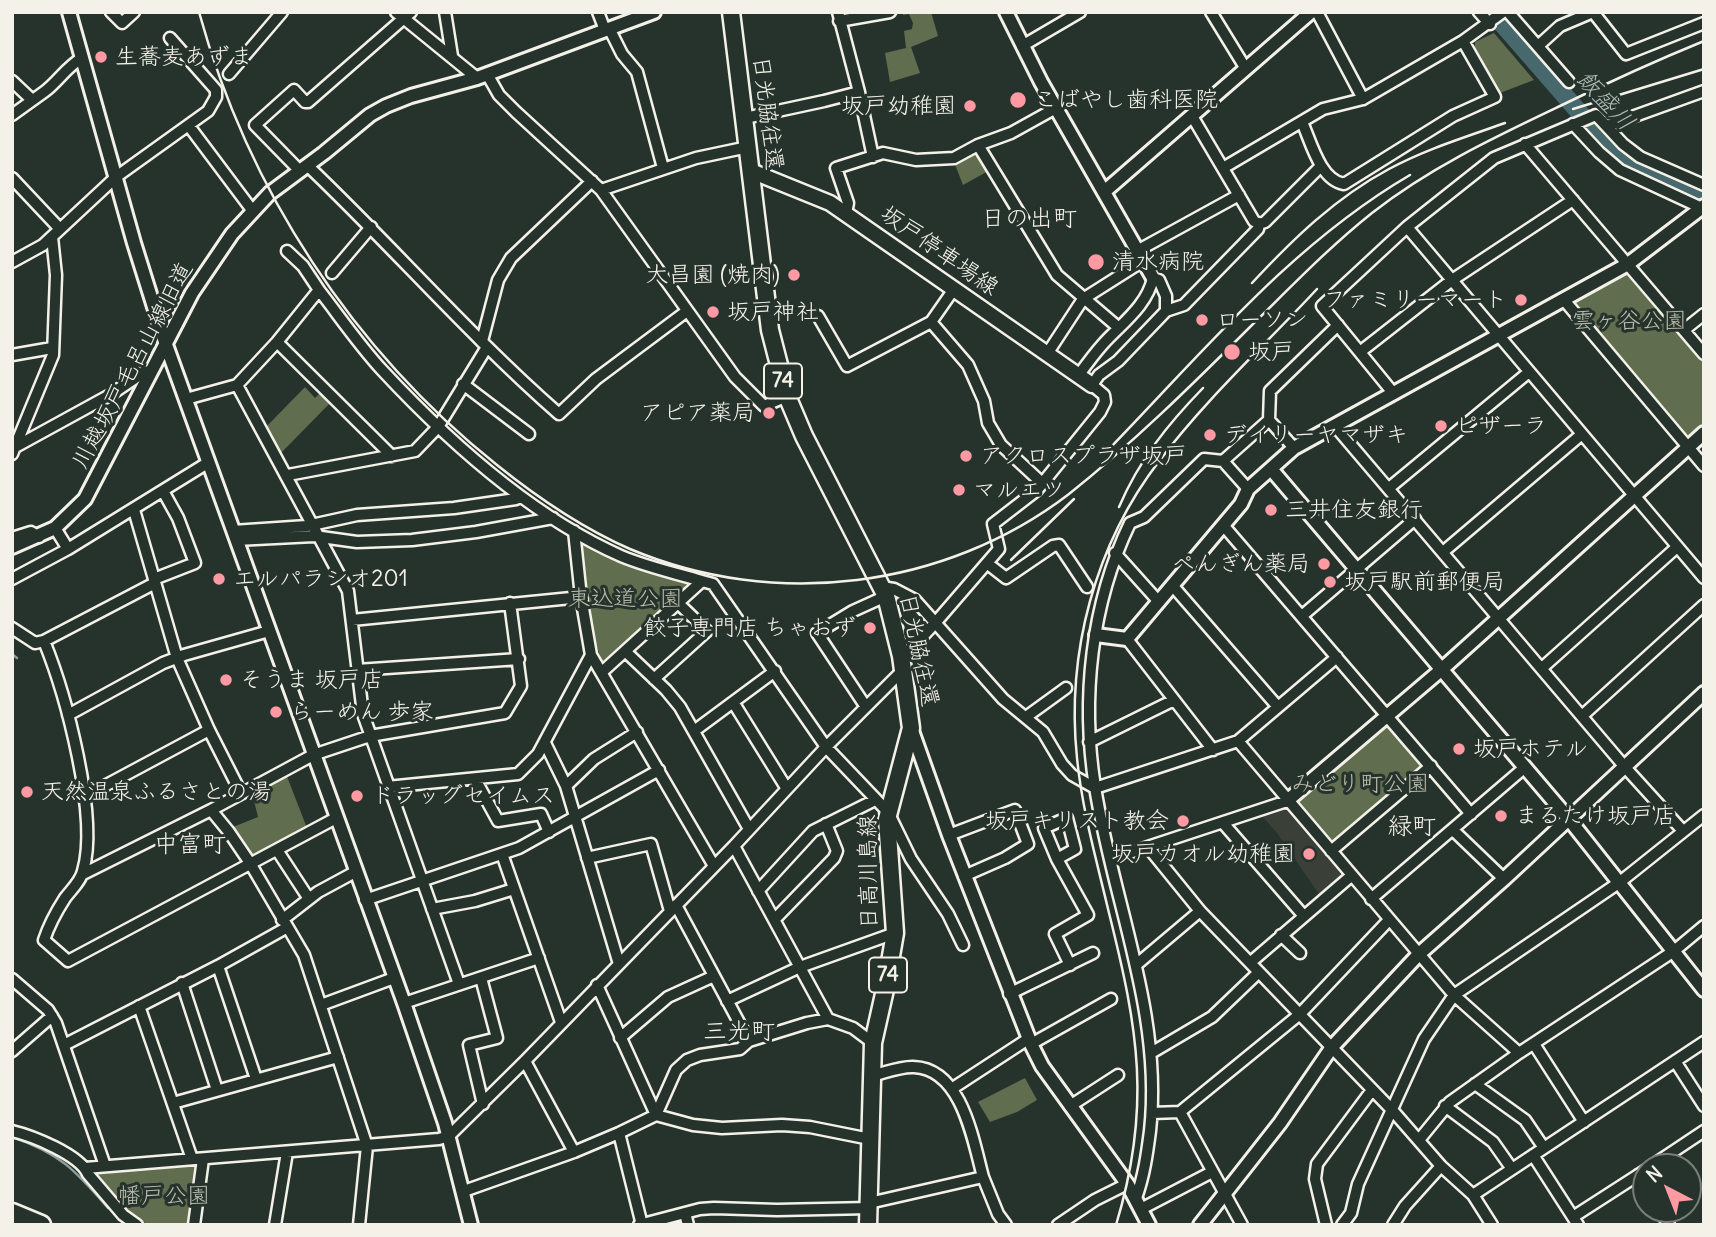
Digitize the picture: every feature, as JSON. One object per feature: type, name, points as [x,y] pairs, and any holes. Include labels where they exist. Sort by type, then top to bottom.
[{"type":"highway","points":[[12,1213],[41,1225]]},
{"type":"main road","name":"日光脇往還","points":[[731,12],[770,330],[787,396],[804,436],[884,592],[902,663],[911,728]]},
{"type":"main road","name":"坂戸停車場線","points":[[751,171],[813,194],[846,213],[1092,385]]},
{"type":"main road","name":"日高川島線","points":[[868,1225],[873,1043],[895,933],[887,834],[888,811],[911,728]]},
{"type":"street","points":[[69,12],[165,342],[404,1003],[449,1136],[471,1225]]},
{"type":"street","points":[[111,12],[122,23],[134,12]]},
{"type":"street","points":[[229,74],[282,12]]},
{"type":"street","points":[[445,12],[452,56]]},
{"type":"street","points":[[598,12],[618,48],[637,72],[663,168]]},
{"type":"street","name":"川越坂戸毛呂山線旧道","points":[[12,547],[55,528],[85,499],[192,293],[232,234],[270,192],[304,169],[370,115],[386,106],[482,76],[654,12]]},
{"type":"street","points":[[873,157],[839,16],[890,12]]},
{"type":"street","points":[[1006,12],[1056,108],[1153,278],[1158,280],[1166,296],[1166,311]]},
{"type":"street","points":[[1211,12],[1246,69]]},
{"type":"street","points":[[1104,192],[1314,12],[1322,19],[1363,99]]},
{"type":"street","points":[[1479,12],[1490,24]]},
{"type":"street","points":[[1223,168],[1323,110],[1363,99],[1464,41],[1506,12],[1569,82]]},
{"type":"street","points":[[1538,46],[1560,26],[1593,12],[1626,54],[1704,23]]},
{"type":"street","points":[[1022,46],[1075,13]]},
{"type":"street","points":[[687,311],[596,379],[559,414],[507,368],[371,227],[255,125],[294,90],[308,102],[404,15],[452,56],[482,76],[516,112],[601,190],[633,231],[735,377],[764,406],[787,396]]},
{"type":"street","points":[[13,259],[43,245],[116,177],[208,111],[216,97],[216,90],[170,38]]},
{"type":"street","points":[[1302,122],[1321,166],[1338,183],[1344,184],[1453,116],[1495,97],[1464,41]]},
{"type":"street","points":[[12,115],[45,91],[71,64],[82,58]]},
{"type":"street","points":[[12,81],[31,99]]},
{"type":"street","points":[[1607,126],[1704,91]]},
{"type":"street","points":[[745,118],[859,92]]},
{"type":"street","points":[[846,213],[848,203],[836,167],[883,153],[916,160],[947,160],[1011,133],[1056,108]]},
{"type":"street","points":[[1394,394],[1322,306],[1407,227],[1494,158],[1596,115],[1623,144],[1640,157],[1704,185]]},
{"type":"street","points":[[1192,116],[1259,224]]},
{"type":"street","points":[[1127,639],[1241,504],[1248,489],[1294,448],[1628,264],[1703,208],[1620,170],[1599,152],[1576,123]]},
{"type":"street","points":[[189,126],[252,210]]},
{"type":"street","points":[[1525,144],[1704,354]]},
{"type":"street","points":[[978,145],[1057,275],[1119,328]]},
{"type":"street","points":[[601,190],[696,158],[748,147]]},
{"type":"street","points":[[1259,224],[1265,222],[1321,166]]},
{"type":"street","points":[[12,178],[56,233],[53,355],[14,450]]},
{"type":"street","points":[[288,475],[415,450],[438,427],[484,344],[498,280],[512,258],[592,181]]},
{"type":"street","points":[[1046,354],[1083,299],[1140,256],[1239,195]]},
{"type":"street","points":[[1360,352],[1452,279],[1573,200]]},
{"type":"street","points":[[12,1130],[41,1140],[85,1167],[367,1146],[449,1136],[734,846],[866,706],[999,549],[993,524],[1037,491],[1100,412],[1105,402],[1104,395],[1092,385],[1111,364],[1118,362],[1166,311],[1184,305],[1258,229],[1259,224]]},
{"type":"street","points":[[332,273],[371,227]]},
{"type":"street","points":[[1407,227],[1704,578]]},
{"type":"street","points":[[287,251],[303,266],[380,368],[438,427],[520,496],[574,531],[622,556],[713,584],[826,747],[888,811],[911,859],[948,914],[963,945]]},
{"type":"street","points":[[1078,376],[1100,346],[1149,293],[1153,278]]},
{"type":"street","points":[[818,316],[847,366],[931,322],[954,289]]},
{"type":"street","points":[[186,399],[237,384],[278,342],[319,290]]},
{"type":"street","points":[[1564,300],[1704,466]]},
{"type":"street","points":[[1684,330],[1704,314]]},
{"type":"street","points":[[931,322],[968,365],[984,401],[988,423],[1000,444],[1042,483]]},
{"type":"street","points":[[1294,448],[1269,420],[1270,391],[1338,325]]},
{"type":"street","points":[[278,342],[392,456]]},
{"type":"street","points":[[1100,346],[1102,355],[1111,364]]},
{"type":"street","points":[[12,355],[52,348]]},
{"type":"street","points":[[14,450],[110,395],[144,372],[151,371]]},
{"type":"street","points":[[1389,488],[1529,372]]},
{"type":"street","points":[[237,384],[348,591],[363,714],[459,984]]},
{"type":"street","points":[[463,384],[529,434]]},
{"type":"street","points":[[1223,461],[1269,420]]},
{"type":"street","points":[[1335,426],[1624,766],[1683,831]]},
{"type":"street","points":[[1111,859],[1287,801],[1441,670],[1704,433]]},
{"type":"street","points":[[1443,552],[1582,434]]},
{"type":"street","points":[[1139,1203],[1152,1113],[1151,1053],[1136,965],[1095,788],[1089,742],[1089,685],[1096,635],[1115,552],[1129,523],[1144,517],[1204,459],[1223,461],[1248,489]]},
{"type":"street","points":[[12,579],[134,510],[209,462]]},
{"type":"street","points":[[1270,469],[1568,818],[1704,989]]},
{"type":"street","points":[[12,628],[35,643],[44,641],[155,581],[195,564],[178,518],[163,491]]},
{"type":"street","points":[[235,536],[313,525],[357,515],[454,508],[520,496]]},
{"type":"street","points":[[134,510],[177,658],[209,730],[242,793]]},
{"type":"street","points":[[235,536],[320,536],[357,542],[412,540],[552,518]]},
{"type":"street","points":[[1303,615],[1415,519]]},
{"type":"street","points":[[1223,524],[1471,814]]},
{"type":"street","points":[[55,528],[68,549]]},
{"type":"street","points":[[574,531],[581,597],[592,655],[714,866]]},
{"type":"street","points":[[12,538],[31,533],[39,537]]},
{"type":"street","points":[[988,564],[1006,578],[1053,546],[1059,545],[1087,587]]},
{"type":"street","points":[[1542,668],[1677,547]]},
{"type":"street","points":[[1115,552],[1159,602]]},
{"type":"street","points":[[602,672],[702,581]]},
{"type":"street","points":[[1172,585],[1278,707]]},
{"type":"street","points":[[866,706],[817,633],[884,592],[894,589],[915,600],[1003,699],[1043,732],[1062,764],[1072,775],[1095,788],[1238,741],[1337,657]]},
{"type":"street","points":[[352,620],[581,597]]},
{"type":"street","points":[[83,874],[313,755],[370,736],[505,713],[521,686],[510,603]]},
{"type":"street","points":[[654,679],[707,631],[678,603]]},
{"type":"street","points":[[1582,716],[1704,604]]},
{"type":"street","points":[[68,715],[163,663],[269,631]]},
{"type":"street","points":[[1096,635],[1127,639],[1213,750]]},
{"type":"street","points":[[44,641],[68,715],[84,797],[88,843],[83,874],[51,920],[44,940],[68,961],[336,818]]},
{"type":"street","points":[[625,652],[680,707],[749,829]]},
{"type":"street","points":[[387,787],[517,774],[538,754],[545,743],[592,655]]},
{"type":"street","points":[[357,670],[519,659]]},
{"type":"street","points":[[694,731],[775,671]]},
{"type":"street","points":[[1026,717],[1066,688]]},
{"type":"street","points":[[1200,1225],[1280,1123],[1332,1047],[1419,954],[1704,693]]},
{"type":"street","points":[[1089,742],[1174,700]]},
{"type":"street","points":[[733,702],[787,789]]},
{"type":"street","name":"日光脇往還","points":[[911,728],[964,876],[1030,1041],[1070,1105],[1127,1184],[1149,1225]]},
{"type":"street","points":[[84,797],[209,730]]},
{"type":"street","points":[[566,786],[594,759],[637,732]]},
{"type":"street","points":[[1238,741],[1454,995],[1519,1053]]},
{"type":"street","points":[[545,743],[566,786],[619,964]]},
{"type":"street","points":[[1331,851],[1431,766]]},
{"type":"street","points":[[1371,899],[1524,768]]},
{"type":"street","points":[[365,900],[519,848],[659,770]]},
{"type":"street","points":[[475,779],[498,821],[541,814],[549,832]]},
{"type":"street","points":[[758,891],[813,831],[875,800]]},
{"type":"street","points":[[211,810],[250,863],[304,955],[367,1146],[359,1225]]},
{"type":"street","points":[[949,835],[1015,810],[1028,844],[1005,858],[964,876]]},
{"type":"street","points":[[1342,1225],[1351,1213],[1358,1184],[1424,1039],[1454,995],[1620,882],[1704,815]]},
{"type":"street","points":[[1223,823],[1303,915]]},
{"type":"street","points":[[775,919],[834,858],[837,851],[826,824]]},
{"type":"street","points":[[1453,831],[1504,879]]},
{"type":"street","points":[[587,858],[651,844],[673,908],[749,1041]]},
{"type":"street","points":[[734,846],[828,1019]]},
{"type":"street","points":[[1148,847],[1200,911],[1393,1111],[1441,1166],[1473,1195],[1492,1225]]},
{"type":"street","points":[[277,849],[309,899]]},
{"type":"street","points":[[502,854],[562,1022]]},
{"type":"street","points":[[1057,859],[1088,915],[1055,934],[1070,965]]},
{"type":"street","points":[[64,1045],[218,966],[284,924],[309,899],[327,886],[355,872]]},
{"type":"street","points":[[1251,962],[1351,876]]},
{"type":"street","points":[[432,909],[475,901],[514,889]]},
{"type":"street","points":[[1136,965],[1200,911]]},
{"type":"street","points":[[1152,1113],[1180,1112],[1300,1014],[1389,920]]},
{"type":"street","points":[[1419,1140],[1445,1106],[1519,1053],[1674,951],[1704,926]]},
{"type":"street","points":[[727,1001],[800,967],[895,933]]},
{"type":"street","points":[[1281,935],[1300,953]]},
{"type":"street","points":[[1009,994],[1093,953]]},
{"type":"street","points":[[404,1003],[539,958]]},
{"type":"street","points":[[218,966],[256,1079]]},
{"type":"street","points":[[1151,1053],[1212,1017],[1259,972]]},
{"type":"street","points":[[621,1038],[667,997],[714,976]]},
{"type":"street","points":[[321,1005],[394,978]]},
{"type":"street","points":[[481,978],[497,1038],[469,1045],[483,1104]]},
{"type":"street","points":[[12,979],[52,1016],[105,1166]]},
{"type":"street","points":[[182,983],[217,1090]]},
{"type":"street","points":[[597,985],[656,1115]]},
{"type":"street","points":[[953,1088],[1030,1041],[1111,999]]},
{"type":"street","points":[[139,1006],[192,1159]]},
{"type":"street","points":[[12,1051],[52,1016]]},
{"type":"street","points":[[464,1191],[574,1152],[656,1115],[676,1070],[687,1060],[699,1055],[740,1049],[749,1041],[828,1019],[853,1028],[873,1043]]},
{"type":"street","points":[[1473,1195],[1704,1042]]},
{"type":"street","points":[[1534,1044],[1584,1122]]},
{"type":"street","points":[[173,1103],[338,1057]]},
{"type":"street","points":[[525,1061],[574,1152]]},
{"type":"street","points":[[1675,1061],[1704,1106]]},
{"type":"street","points":[[871,1076],[914,1067],[926,1070],[953,1088],[968,1123],[983,1177],[998,1214],[1006,1225]]},
{"type":"street","points":[[1070,1105],[1118,1075]]},
{"type":"street","points":[[1475,1084],[1525,1120],[1544,1148]]},
{"type":"street","points":[[1326,1225],[1315,1179],[1317,1164],[1372,1090]]},
{"type":"street","points":[[1445,1106],[1493,1142],[1512,1169]]},
{"type":"street","points":[[1180,1112],[1241,1225]]},
{"type":"street","points":[[656,1115],[692,1125],[722,1128],[782,1125],[810,1127],[870,1139]]},
{"type":"street","points":[[1672,1153],[1704,1131]]},
{"type":"street","points":[[620,1133],[641,1225],[714,1208],[776,1210],[869,1205],[983,1177]]},
{"type":"street","points":[[275,1225],[287,1152]]},
{"type":"street","points":[[1533,1155],[1576,1221],[1632,1180]]},
{"type":"street","points":[[194,1225],[203,1159]]},
{"type":"street","points":[[1392,1225],[1405,1206],[1441,1166]]},
{"type":"street","points":[[85,1167],[122,1215],[137,1225]]},
{"type":"street","points":[[1139,1203],[1212,1172]]},
{"type":"street","points":[[1058,1225],[1095,1200],[1127,1184]]},
{"type":"street","points":[[685,1213],[688,1225]]},
{"type":"shaded area","name":"坂戸カオル幼稚園","points":[[1285,807],[1344,875],[1321,897],[1277,833],[1261,815]]},
{"type":"green space","points":[[903,12],[931,12],[938,36],[911,47],[920,73],[890,82],[885,53],[906,48],[904,31],[912,29],[913,23],[909,14],[903,15]]},
{"type":"green space","points":[[1494,33],[1534,80],[1500,93],[1475,47],[1475,42]]},
{"type":"green space","points":[[975,151],[990,170],[963,185],[954,162]]},
{"type":"green space","name":"雲ヶ谷公園","points":[[1626,269],[1704,362],[1704,422],[1686,438],[1571,301]]},
{"type":"green space","points":[[305,387],[315,398],[321,392],[331,402],[281,453],[267,426]]},
{"type":"green space","name":"東込道公園","points":[[579,540],[695,582],[603,665],[594,638]]},
{"type":"green space","name":"みどり町公園","points":[[1387,722],[1425,766],[1333,846],[1294,802]]},
{"type":"green space","points":[[286,774],[307,828],[254,857],[249,856],[233,827],[258,817],[252,793]]},
{"type":"green space","points":[[1025,1078],[1037,1100],[1017,1112],[990,1122],[978,1102]]},
{"type":"green space","name":"幡戸公園","points":[[195,1166],[198,1168],[190,1225],[145,1223],[122,1208],[94,1177],[96,1173]]},
{"type":"waterway","name":"飯盛川","points":[[1492,12],[1592,127],[1615,149],[1637,164],[1704,195]]},
{"type":"waterway","points":[[12,654],[17,658]]},
{"type":"waterway","points":[[12,1137],[43,1150],[66,1165],[108,1208]]},
{"type":"railway","points":[[199,12],[220,78],[246,142],[277,203],[312,262],[352,318],[397,371],[445,420],[544,501],[595,532],[630,549],[685,568],[742,579],[799,583],[857,580],[914,569],[968,551],[1020,526],[1069,494],[1116,455],[1325,254],[1394,197],[1487,142],[1613,81],[1704,41]]},
{"type":"railway","points":[[1573,109],[1704,69]]},
{"type":"railway","points":[[1252,283],[1316,220],[1369,180],[1417,155],[1505,123]]},
{"type":"railway","points":[[1111,447],[1288,266],[1367,203],[1410,175]]},
{"type":"railway","points":[[1116,1225],[1134,1143],[1137,1068],[1127,994],[1079,777],[1075,718],[1081,640],[1102,564],[1137,493],[1197,415],[1317,289]]},
{"type":"railway","points":[[1119,507],[1155,443],[1203,388]]},
{"type":"railway","points":[[1011,560],[1074,499]]},
{"type":"place","name":"生蕎麦あずま","points":[[101,57]]},
{"type":"place","name":"こばやし歯科医院","points":[[1018,100]]},
{"type":"place","name":"坂戸幼稚園","points":[[970,106]]},
{"type":"place","name":"清水病院","points":[[1096,262]]},
{"type":"place","name":"大昌園 (焼肉)","points":[[794,275]]},
{"type":"place","name":"ファミリーマート","points":[[1521,300]]},
{"type":"place","name":"坂戸神社","points":[[713,312]]},
{"type":"place","name":"ローソン","points":[[1202,320]]},
{"type":"place","name":"坂戸","points":[[1232,352]]},
{"type":"place","name":"アピア薬局","points":[[769,413]]},
{"type":"place","name":"ピザーラ","points":[[1441,426]]},
{"type":"place","name":"デイリーヤマザキ","points":[[1210,435]]},
{"type":"place","name":"アクロスプラザ坂戸","points":[[966,456]]},
{"type":"place","name":"マルエツ","points":[[959,490]]},
{"type":"place","name":"三井住友銀行","points":[[1271,510]]},
{"type":"place","name":"ぺんぎん薬局","points":[[1324,564]]},
{"type":"place","name":"エルパラシオ201","points":[[219,579]]},
{"type":"place","name":"坂戸駅前郵便局","points":[[1330,582]]},
{"type":"place","name":"餃子専門店 ちゃおず","points":[[870,628]]},
{"type":"place","name":"そうま 坂戸店","points":[[226,680]]},
{"type":"place","name":"らーめん 歩家","points":[[276,712]]},
{"type":"place","name":"坂戸ホテル","points":[[1459,749]]},
{"type":"place","name":"天然温泉ふるさとの湯","points":[[27,792]]},
{"type":"place","name":"ドラッグセイムス","points":[[357,796]]},
{"type":"place","name":"まるたけ坂戸店","points":[[1501,816]]},
{"type":"place","name":"坂戸キリスト教会","points":[[1183,821]]},
{"type":"place","name":"坂戸カオル幼稚園","points":[[1309,854]]},
{"type":"district","name":"日の出町","points":[[1029,219]]},
{"type":"district","name":"緑町","points":[[1412,827]]},
{"type":"district","name":"中富町","points":[[190,845]]},
{"type":"district","name":"三光町","points":[[739,1032]]}]
